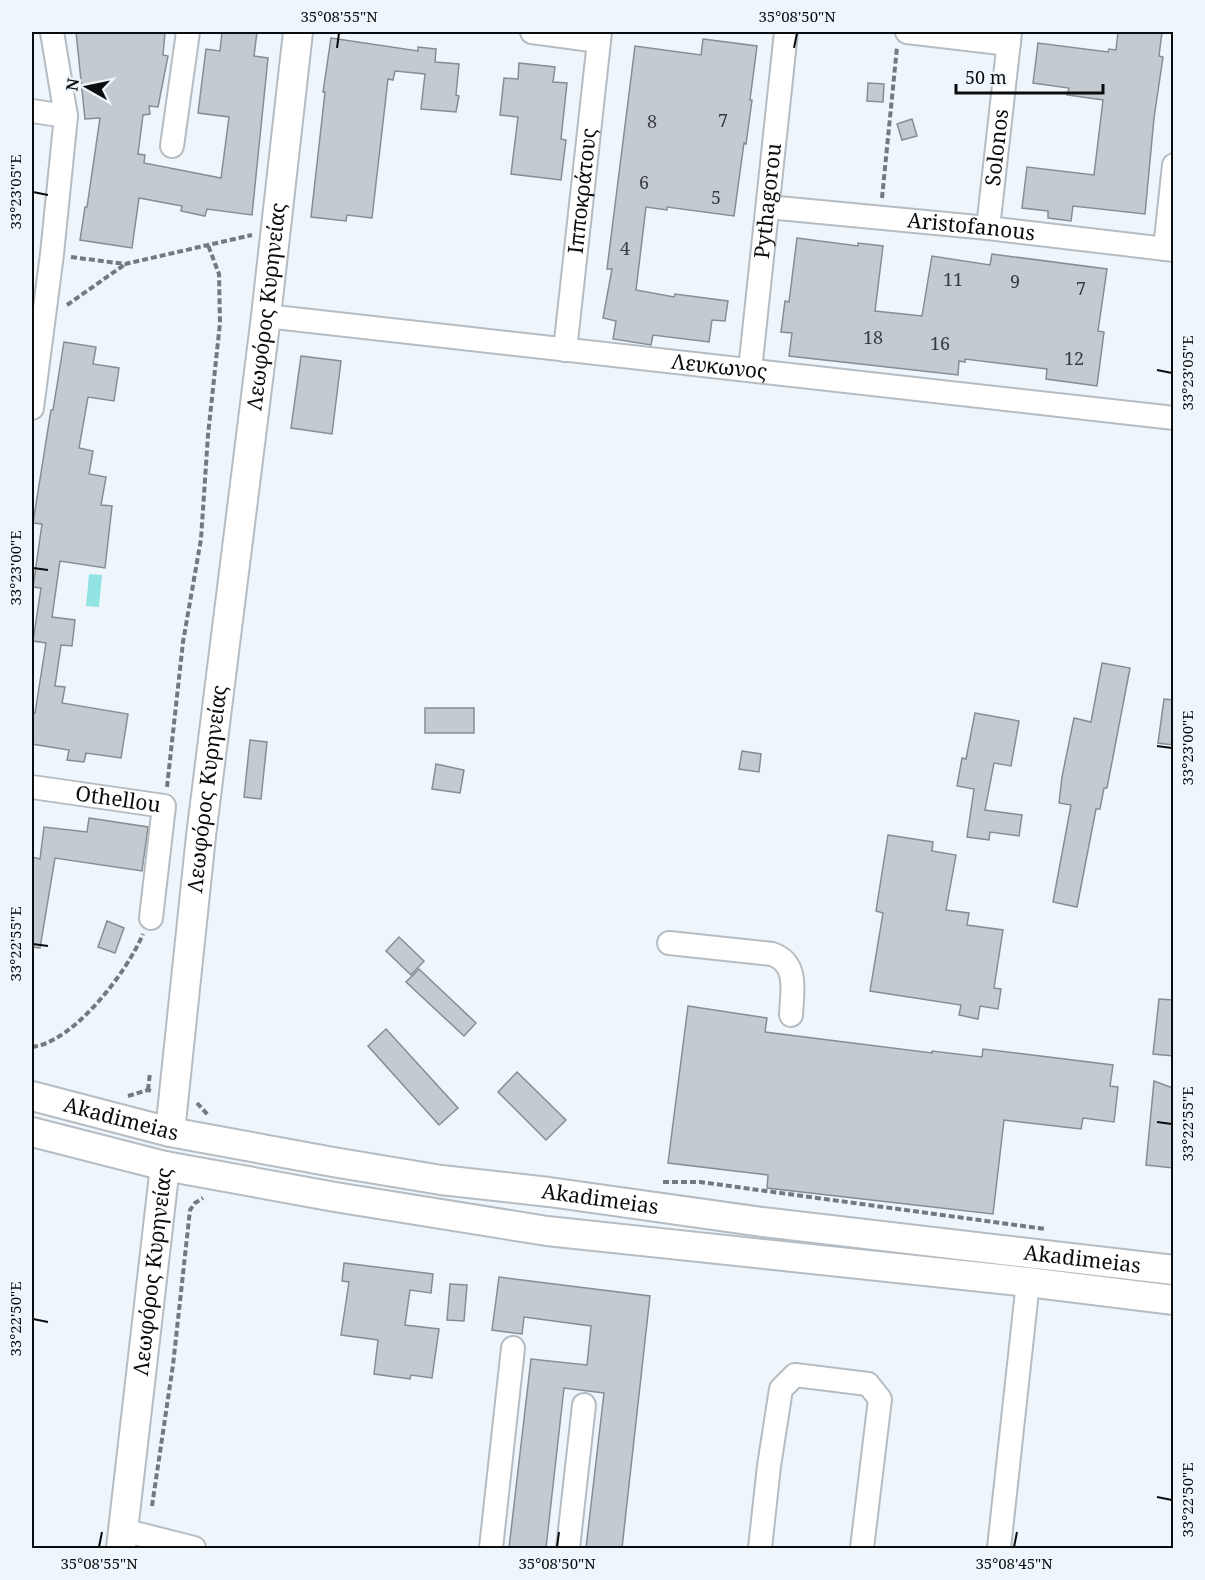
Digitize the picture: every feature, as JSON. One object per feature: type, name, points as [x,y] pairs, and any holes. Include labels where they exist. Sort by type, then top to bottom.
[{"type":"main road","name":"Λεωφόρος Κυρηνείας","points":[[170,1132],[202,825],[266,316],[298,32]]},
{"type":"main road","name":"Akadimeias","points":[[32,1096],[170,1132],[441,1180],[549,1192],[762,1222],[1173,1270]]},
{"type":"main road","name":"Akadimeias","points":[[32,1132],[165,1166],[323,1195],[547,1231],[1028,1282],[1173,1300]]},
{"type":"main road","name":"Λεωφόρος Κυρηνείας","points":[[122,1539],[165,1166]]},
{"type":"street","points":[[32,408],[52,254],[66,116],[52,32]]},
{"type":"street","points":[[172,146],[188,32]]},
{"type":"street","points":[[532,32],[600,36]]},
{"type":"street","name":"Pythagorou","points":[[750,370],[786,32]]},
{"type":"street","name":"Ιπποκράτους","points":[[565,350],[600,36]]},
{"type":"street","points":[[902,37],[1010,38]]},
{"type":"street","name":"Solonos","points":[[988,228],[1010,38]]},
{"type":"street","points":[[32,111],[66,116]]},
{"type":"street","points":[[1169,250],[1173,165]]},
{"type":"street","name":"Aristofanous","points":[[768,207],[988,228],[1169,250]]},
{"type":"street","name":"Λευκωνος","points":[[266,316],[1173,418]]},
{"type":"street","name":"Othellou","points":[[32,787],[164,806],[151,918]]},
{"type":"street","points":[[669,943],[772,954],[784,958],[790,968],[792,982],[791,1016]]},
{"type":"street","name":"Λεωφόρος Κυρηνείας","points":[[165,1166],[170,1132]]},
{"type":"street","points":[[999,1548],[1028,1282]]},
{"type":"street","points":[[491,1548],[513,1348]]},
{"type":"street","points":[[760,1548],[769,1466],[781,1389],[795,1375],[868,1384],[880,1399],[862,1548]]},
{"type":"street","points":[[568,1548],[584,1405]]},
{"type":"street","points":[[122,1539],[153,1538],[194,1548]]},
{"type":"path","points":[[880,218],[902,37]]},
{"type":"path","points":[[52,254],[125,264],[276,230]]},
{"type":"path","points":[[164,806],[183,642],[201,539],[208,435],[220,323],[219,274],[208,245]]},
{"type":"path","points":[[43,322],[125,264]]},
{"type":"path","points":[[32,1047],[40,1046],[68,1033],[108,990],[136,951],[151,918]]},
{"type":"path","points":[[192,1099],[211,1117]]},
{"type":"path","points":[[657,1182],[700,1182],[1046,1229]]},
{"type":"path","points":[[153,1538],[149,1524],[173,1365],[190,1210],[195,1203]]},
{"type":"water","points":[[89,574],[102,575],[99,607],[86,606]]},
{"type":"building","points":[[76,32],[165,32],[163,55],[168,56],[158,107],[149,106],[150,114],[143,115],[138,154],[145,155],[144,163],[221,178],[229,117],[198,113],[206,49],[220,51],[222,32],[257,32],[254,56],[268,58],[252,215],[207,209],[205,216],[181,211],[182,206],[139,198],[132,248],[80,240],[100,118],[85,119]]},
{"type":"building","points":[[1118,32],[1162,32],[1159,56],[1163,57],[1154,118],[1145,214],[1073,206],[1071,221],[1048,218],[1048,211],[1022,208],[1027,167],[1094,175],[1103,100],[1067,95],[1069,88],[1033,83],[1038,43],[1108,52],[1109,49],[1116,50]]},
{"type":"building","points":[[331,38],[418,51],[418,47],[436,49],[435,62],[459,64],[456,95],[459,96],[456,112],[421,109],[425,74],[395,71],[393,80],[388,79],[372,218],[347,215],[346,221],[311,217],[325,92],[323,92]]},
{"type":"building","points":[[703,39],[757,46],[750,100],[752,100],[734,216],[667,207],[667,210],[646,207],[636,290],[674,297],[675,294],[728,301],[725,321],[712,320],[709,342],[653,335],[651,345],[613,339],[616,321],[603,318],[612,269],[607,269],[635,46],[701,55]]},
{"type":"building","points":[[519,63],[555,67],[553,82],[567,83],[561,139],[566,140],[561,180],[511,174],[518,117],[500,115],[504,78],[518,79]]},
{"type":"building","points":[[868,83],[884,84],[883,102],[867,101]]},
{"type":"building","points":[[912,119],[917,136],[902,140],[897,124]]},
{"type":"building","points":[[797,238],[858,246],[858,243],[883,246],[875,311],[922,316],[932,256],[990,265],[992,254],[1107,269],[1098,331],[1104,332],[1097,386],[1046,379],[1047,369],[965,359],[965,362],[959,361],[958,375],[789,356],[792,333],[781,332],[785,301],[789,302]]},
{"type":"building","points":[[64,342],[96,347],[93,364],[119,368],[114,401],[88,397],[79,448],[93,451],[89,474],[106,477],[101,505],[112,506],[105,568],[60,561],[52,617],[75,620],[72,646],[61,645],[55,686],[65,687],[62,703],[128,714],[121,758],[86,753],[84,762],[67,760],[69,750],[32,744],[32,712],[35,713],[46,643],[33,641],[41,588],[33,587],[42,524],[33,523]]},
{"type":"building","points":[[301,356],[341,361],[332,434],[291,428]]},
{"type":"building","points":[[1102,663],[1130,668],[1107,788],[1104,788],[1100,809],[1096,809],[1077,907],[1053,902],[1071,805],[1059,803],[1074,718],[1091,722]]},
{"type":"building","points":[[1164,699],[1173,700],[1173,745],[1158,743]]},
{"type":"building","points":[[425,708],[474,708],[474,733],[425,733]]},
{"type":"building","points":[[975,713],[1019,721],[1011,766],[994,763],[985,810],[1022,815],[1019,836],[990,832],[989,840],[967,837],[974,789],[957,786],[962,758],[966,759]]},
{"type":"building","points":[[250,740],[267,742],[261,799],[244,797]]},
{"type":"building","points":[[742,751],[761,754],[759,772],[739,769]]},
{"type":"building","points":[[436,764],[464,770],[460,793],[432,789]]},
{"type":"building","points":[[89,818],[148,827],[142,871],[55,858],[40,948],[32,947],[32,857],[40,859],[44,827],[87,832]]},
{"type":"building","points":[[888,835],[933,842],[932,851],[956,855],[946,910],[969,913],[967,925],[1003,930],[994,988],[1001,989],[998,1009],[980,1006],[978,1019],[959,1015],[961,1005],[870,991],[883,913],[876,911]]},
{"type":"building","points":[[107,921],[124,928],[115,953],[98,947]]},
{"type":"building","points":[[399,937],[424,961],[411,975],[386,951]]},
{"type":"building","points":[[419,969],[476,1023],[464,1036],[406,982]]},
{"type":"building","points":[[1159,999],[1173,1000],[1173,1056],[1153,1054]]},
{"type":"building","points":[[688,1006],[767,1018],[765,1032],[932,1053],[932,1051],[982,1057],[983,1049],[1113,1065],[1110,1086],[1118,1087],[1114,1122],[1083,1118],[1081,1129],[1004,1120],[993,1214],[767,1188],[768,1175],[668,1163]]},
{"type":"building","points":[[386,1029],[458,1108],[439,1125],[368,1046]]},
{"type":"building","points":[[517,1072],[566,1120],[546,1140],[498,1092]]},
{"type":"building","points":[[1154,1081],[1173,1088],[1173,1168],[1146,1165]]},
{"type":"building","points":[[344,1263],[433,1274],[431,1293],[410,1290],[405,1325],[439,1329],[432,1378],[411,1375],[410,1379],[374,1374],[378,1340],[341,1335],[349,1282],[342,1281]]},
{"type":"building","points":[[499,1277],[650,1296],[622,1548],[586,1548],[604,1393],[564,1388],[546,1548],[509,1548],[531,1359],[587,1365],[591,1326],[524,1317],[522,1334],[492,1330]]},
{"type":"building","points":[[450,1284],[467,1285],[464,1321],[447,1320]]}]
